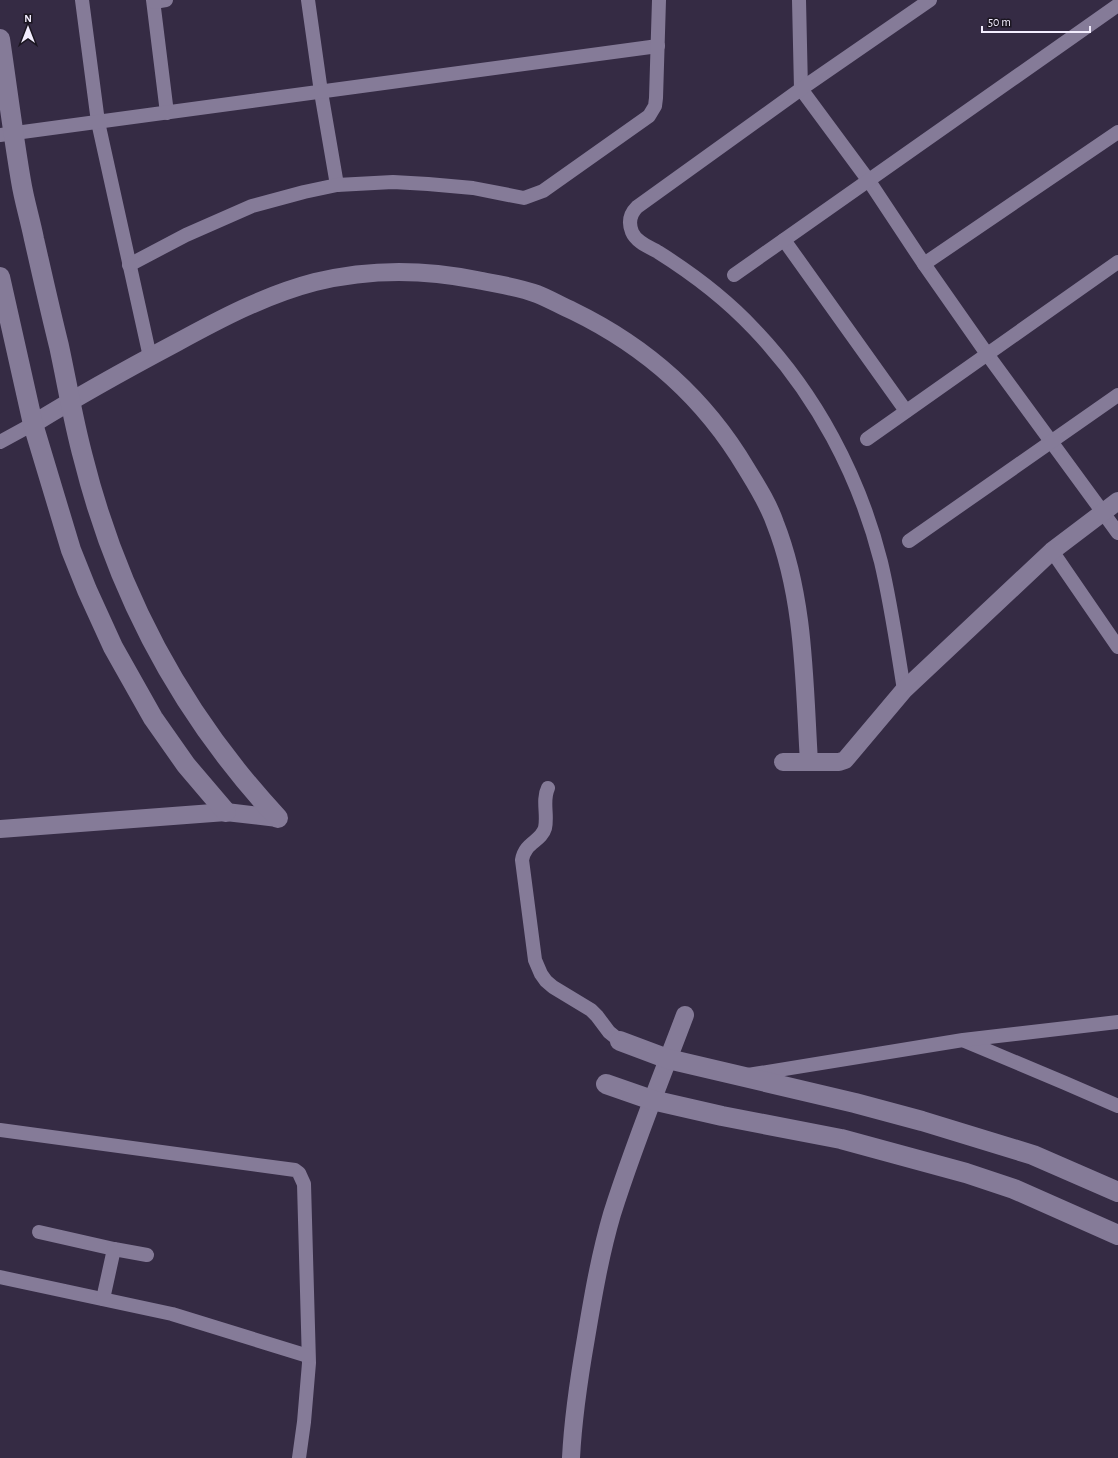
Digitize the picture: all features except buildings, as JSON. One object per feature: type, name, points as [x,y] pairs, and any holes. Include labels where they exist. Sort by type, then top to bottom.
[{"type":"main road","points":[[0,39],[7,134],[21,182],[83,459],[109,540],[125,584],[149,636],[173,678],[218,746],[278,818]]},
{"type":"main road","points":[[0,277],[34,424],[71,550],[87,590],[113,647],[128,675],[170,743],[186,765],[226,812]]},
{"type":"main road","points":[[620,1041],[668,1059],[855,1103],[1033,1155],[1118,1192]]},
{"type":"main road","points":[[606,1084],[652,1100],[722,1116],[841,1139],[959,1171],[1014,1189],[1118,1235]]},
{"type":"street","points":[[82,0],[98,122],[150,356]]},
{"type":"street","points":[[308,0],[321,92],[337,185]]},
{"type":"street","points":[[129,265],[186,235],[252,206],[337,185],[393,182],[473,188],[524,198],[543,191],[649,116],[655,106],[656,98],[658,0]]},
{"type":"street","points":[[799,0],[801,89],[869,181],[924,264],[987,354],[1118,533]]},
{"type":"street","points":[[904,690],[885,582],[874,538],[851,474],[820,413],[772,348],[740,314],[706,285],[668,258],[639,240],[632,232],[630,221],[632,213],[637,207],[801,89],[930,0]]},
{"type":"street","points":[[158,1],[167,113]]},
{"type":"street","points":[[734,275],[1118,5]]},
{"type":"street","points":[[7,134],[658,46]]},
{"type":"street","points":[[924,264],[1118,132]]},
{"type":"street","points":[[784,240],[906,411]]},
{"type":"street","points":[[867,439],[1118,262]]},
{"type":"street","points":[[0,442],[34,424],[71,400],[150,356],[232,313],[300,286],[351,275],[403,271],[449,275],[507,286],[538,294],[592,320],[620,336],[650,358],[671,376],[715,422],[730,443],[770,510],[790,568],[798,610],[802,645],[808,762]]},
{"type":"street","points":[[909,541],[1118,395]]},
{"type":"street","points":[[783,762],[839,762],[845,760],[904,690],[1052,551],[1118,501]]},
{"type":"street","points":[[1052,551],[1118,647]]},
{"type":"street","points":[[548,788],[545,793],[545,827],[539,838],[523,853],[522,860],[535,960],[546,981],[553,987],[586,1006],[598,1016],[609,1032],[620,1041]]},
{"type":"street","points":[[0,829],[226,812],[278,818]]},
{"type":"street","points":[[571,1458],[577,1396],[596,1277],[612,1214],[652,1100],[685,1015]]},
{"type":"street","points":[[737,1076],[963,1040],[1118,1022]]},
{"type":"street","points":[[963,1040],[1118,1106]]},
{"type":"street","points":[[0,1130],[295,1170],[299,1173],[304,1184],[308,1356],[304,1422],[299,1458]]},
{"type":"street","points":[[39,1232],[147,1255]]},
{"type":"street","points":[[103,1299],[114,1249]]},
{"type":"street","points":[[0,1276],[188,1318],[308,1356]]}]
